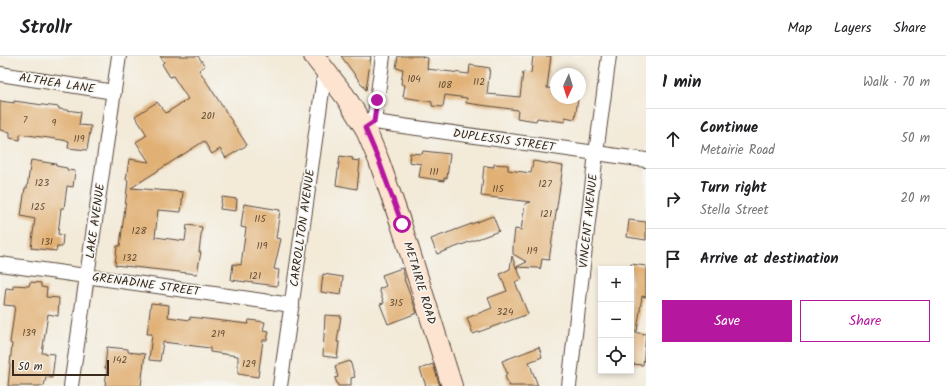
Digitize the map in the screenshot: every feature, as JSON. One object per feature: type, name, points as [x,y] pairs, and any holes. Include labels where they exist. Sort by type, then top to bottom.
[{"type":"main road","name":"METAIRIE ROAD","points":[[320,63],[344,96],[369,125],[379,161],[402,224],[452,386]]},
{"type":"street","name":"LAKE AVENUE","points":[[71,386],[119,56]]},
{"type":"street","points":[[369,125],[383,56]]},
{"type":"street","name":"VINCENT AVENUE","points":[[569,386],[596,153],[609,56]]},
{"type":"street","name":"CARROLLTON AVENUE","points":[[280,386],[292,304],[320,63]]},
{"type":"street","name":"ALTHEA LANE","points":[[0,74],[114,92]]},
{"type":"street","name":"DUPLESSIS STREET","points":[[369,125],[646,160]]},
{"type":"street","name":"GRENADINE STREET","points":[[0,264],[292,304]]},
{"type":"building","points":[[160,56],[198,56],[205,66],[199,70],[247,145],[226,158],[220,149],[212,154],[204,141],[131,188],[183,192],[181,212],[158,210],[155,237],[185,241],[187,225],[202,227],[199,252],[201,252],[197,274],[115,265],[117,246],[120,246],[129,159],[149,162],[136,142],[147,135],[135,116],[157,102],[166,113],[188,99],[173,76],[170,77],[162,64],[164,62]]},
{"type":"building","points":[[341,56],[371,56],[366,90]]},
{"type":"building","points":[[398,56],[423,56],[422,57],[428,58],[427,69],[469,74],[470,65],[490,68],[487,94],[520,97],[523,72],[531,73],[533,56],[551,56],[547,88],[550,88],[550,104],[577,104],[575,119],[565,117],[565,122],[537,118],[536,121],[517,118],[518,110],[466,103],[467,98],[445,95],[443,107],[432,106],[432,102],[403,97],[405,85],[401,84],[403,69],[396,68]]},
{"type":"building","points":[[0,101],[14,103],[14,101],[59,107],[59,109],[81,112],[79,125],[91,126],[87,150],[68,148],[69,141],[20,134],[20,140],[10,138],[10,132],[0,130]]},
{"type":"building","points":[[423,151],[450,154],[447,178],[444,178],[444,181],[419,177],[421,164],[409,162],[410,153],[422,154]]},
{"type":"building","points":[[340,156],[353,158],[352,160],[360,161],[357,189],[336,185]]},
{"type":"building","points":[[31,160],[56,164],[56,166],[75,171],[73,187],[67,186],[64,208],[61,208],[58,234],[63,235],[62,247],[57,247],[56,251],[31,248],[35,219],[21,216]]},
{"type":"building","points":[[533,161],[563,166],[549,260],[542,259],[540,270],[538,268],[516,267],[527,262],[513,254],[513,246],[515,229],[521,230],[525,204],[531,202],[481,196],[484,166],[494,167],[494,164],[508,165],[508,170],[531,173]]},
{"type":"building","points":[[222,197],[237,199],[236,211],[220,209]]},
{"type":"building","points":[[244,204],[280,210],[276,238],[281,239],[274,269],[279,270],[277,286],[231,280],[233,264],[241,265],[246,228],[241,227]]},
{"type":"building","points":[[493,216],[499,231],[437,254],[431,239]]},
{"type":"building","points":[[629,220],[646,222],[646,240],[627,237]]},
{"type":"building","points":[[512,256],[522,279],[515,282],[528,314],[473,334],[467,318],[492,308],[488,298],[507,291],[500,274],[510,269]]},
{"type":"building","points":[[631,264],[646,266],[646,297],[642,296],[637,331],[634,331],[634,266],[631,266]]},
{"type":"building","points":[[402,268],[404,279],[417,313],[388,324],[380,304],[384,303],[379,289],[386,286],[382,275]]},
{"type":"building","points":[[323,274],[343,277],[341,295],[321,292]]},
{"type":"building","points":[[30,282],[41,283],[41,287],[47,288],[46,297],[59,298],[58,316],[48,314],[42,353],[55,354],[52,378],[46,377],[44,386],[8,386],[12,344],[10,343],[15,306],[4,305],[6,288],[13,289],[13,285],[29,286]]},
{"type":"building","points":[[151,303],[169,305],[168,317],[190,320],[190,317],[248,324],[249,320],[265,322],[263,330],[269,331],[267,340],[263,340],[258,377],[238,374],[238,356],[210,352],[210,348],[163,342],[160,361],[149,360],[152,334],[147,334]]},
{"type":"building","points":[[325,315],[341,316],[337,342],[339,342],[337,358],[323,356]]},
{"type":"building","points":[[634,332],[646,334],[643,365],[634,364]]},
{"type":"building","points":[[107,347],[128,349],[128,352],[145,354],[141,386],[105,386]]},
{"type":"building","points":[[539,347],[542,357],[529,362],[538,386],[509,386],[505,376],[507,373],[502,361]]},
{"type":"building","points":[[350,361],[355,377],[351,378],[351,386],[338,386],[335,378],[338,377],[335,366]]},
{"type":"building","points":[[433,364],[440,386],[426,386],[420,369]]},
{"type":"route","points":[[377,100],[374,122],[365,128],[402,224]]}]
